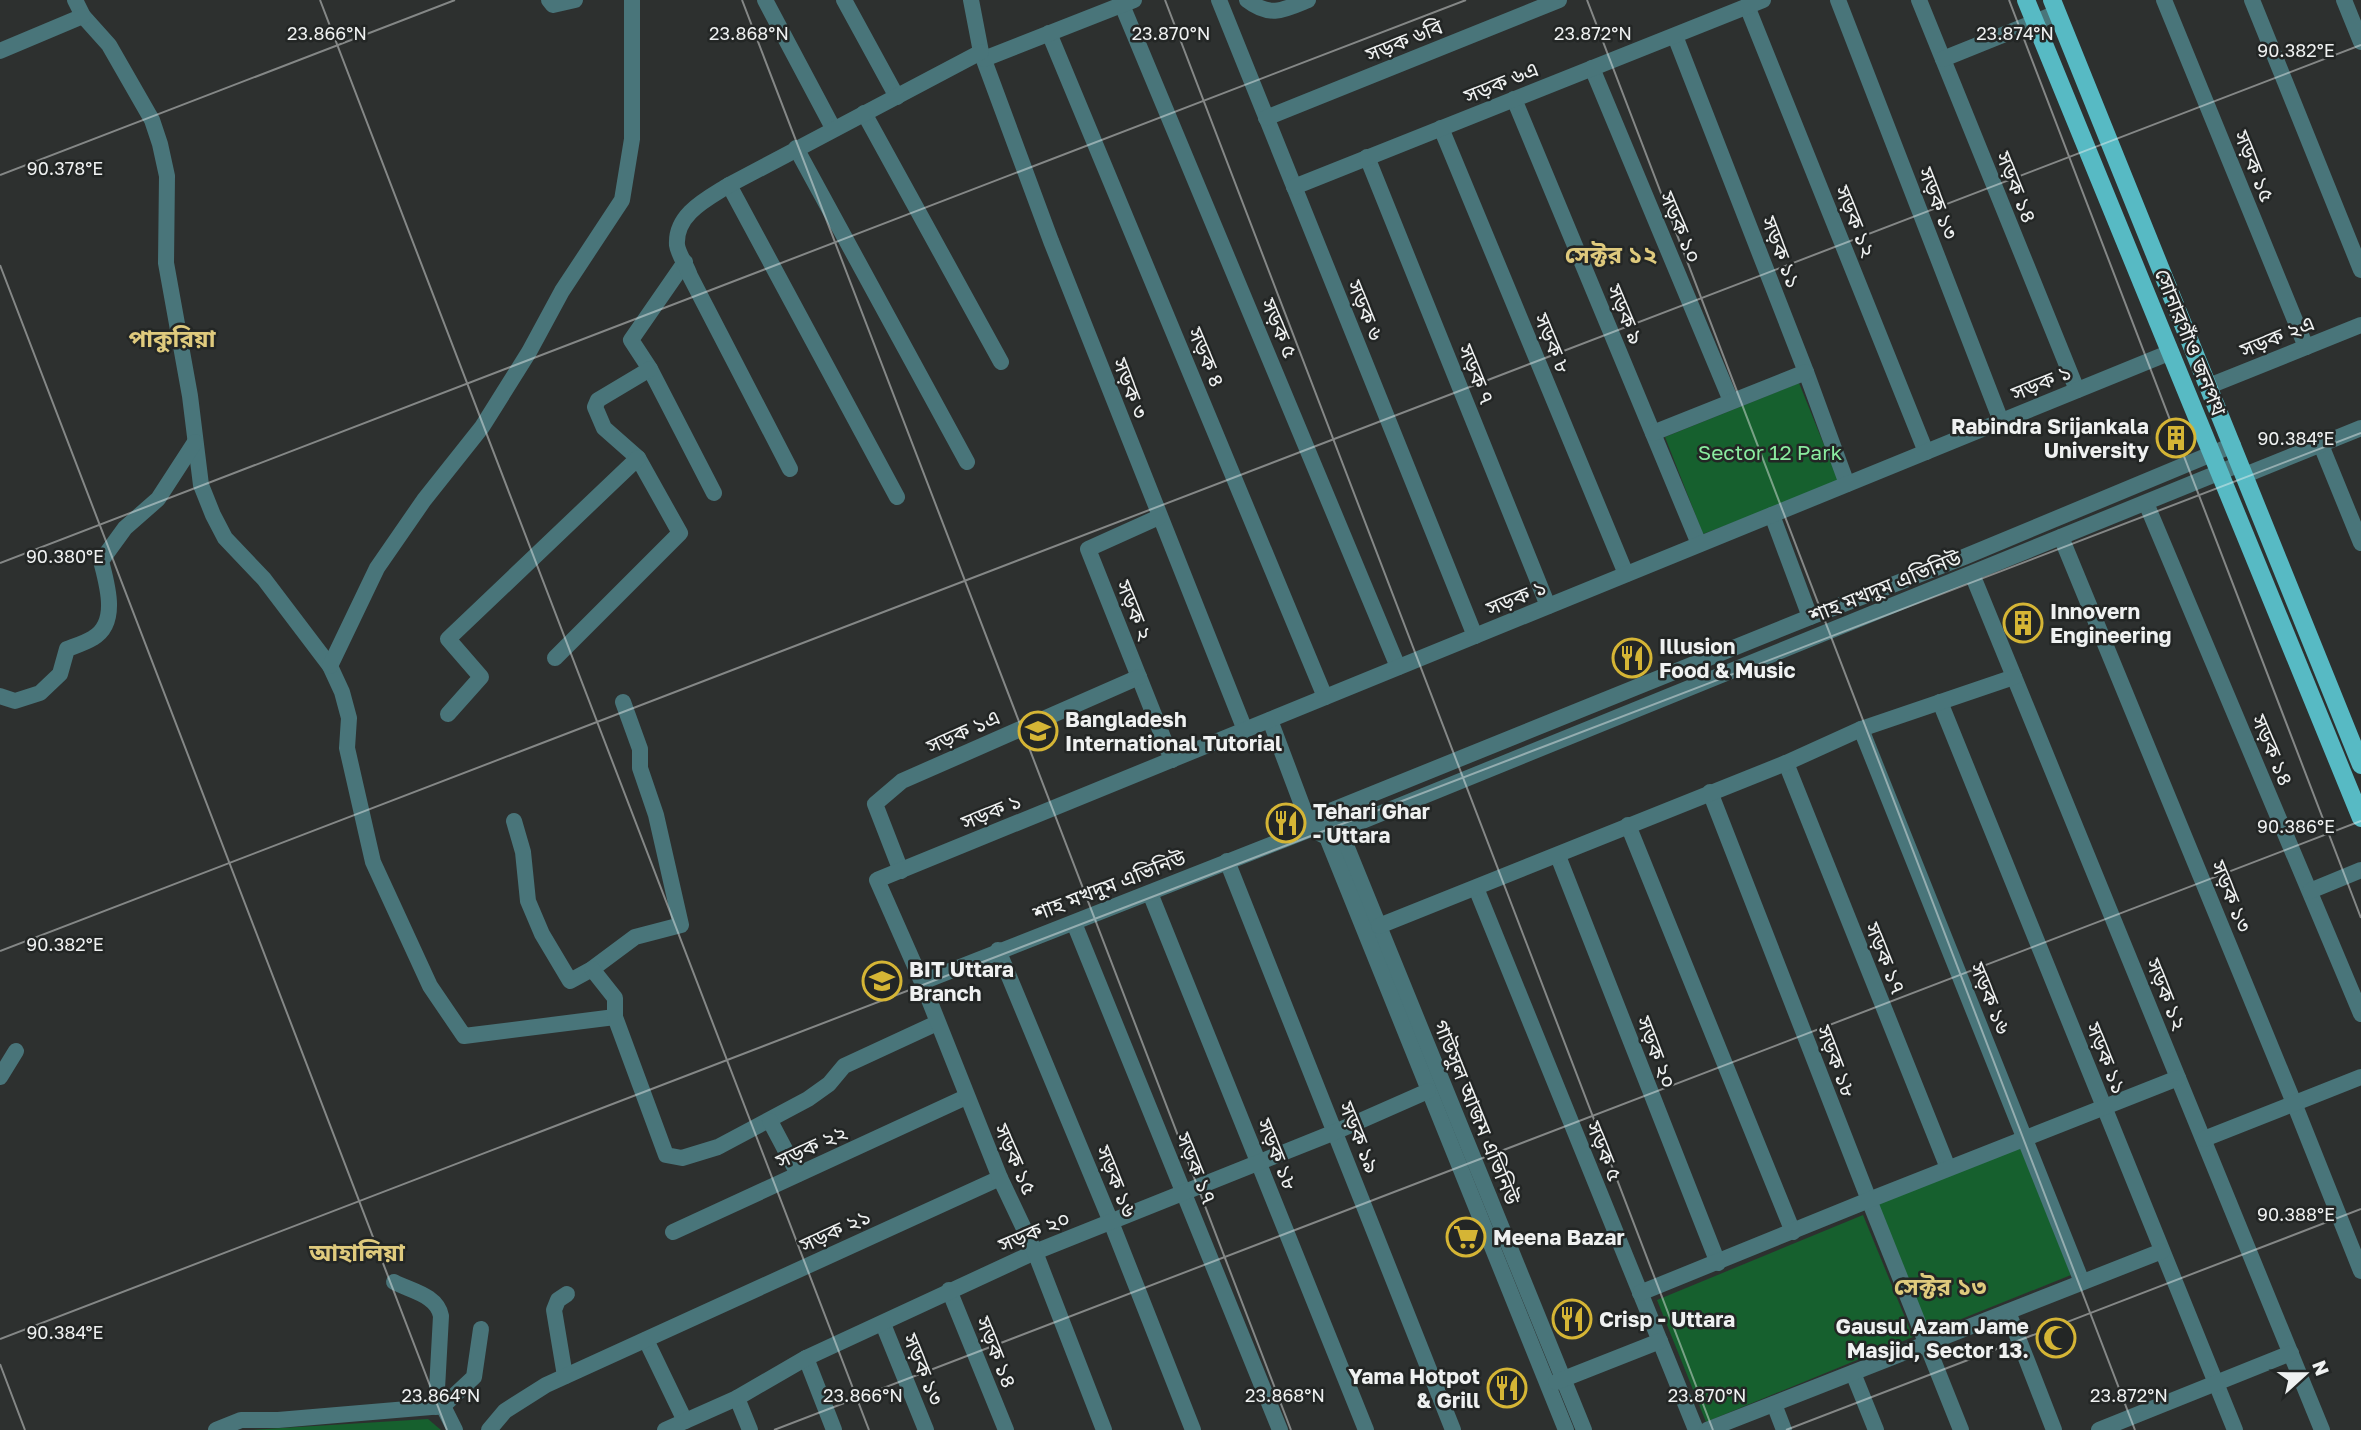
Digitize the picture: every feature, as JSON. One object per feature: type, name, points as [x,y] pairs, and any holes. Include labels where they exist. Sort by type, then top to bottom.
[{"type":"main road","name":"সোনারগাঁও জনপথ","points":[[2026,0],[2361,818]]},
{"type":"main road","name":"সোনারগাঁও জনপথ","points":[[2054,7],[2361,765]]},
{"type":"main road","points":[[2286,634],[2305,625]]},
{"type":"street","points":[[75,0],[83,16],[109,45],[152,120],[160,144],[167,176],[166,263],[190,396],[201,485],[225,538],[264,579],[330,666],[342,692],[349,718],[347,748],[373,862],[430,986],[464,1035],[615,1017]]},
{"type":"street","points":[[549,0],[553,5],[575,0]]},
{"type":"street","points":[[330,666],[377,568],[424,500],[482,426],[529,352],[562,291],[622,200],[632,139],[632,0]]},
{"type":"street","points":[[765,0],[833,128]]},
{"type":"street","points":[[844,0],[897,97]]},
{"type":"street","name":"সড়ক ৩","points":[[971,0],[982,55],[1051,242],[1245,730]]},
{"type":"street","name":"সড়ক ৬","points":[[1219,0],[1475,636]]},
{"type":"street","points":[[1226,19],[1250,1],[1279,12],[1308,0]]},
{"type":"street","name":"সড়ক ৬বি","points":[[1266,118],[1559,0]]},
{"type":"street","name":"সড়ক ৬এ","points":[[1294,187],[1763,0]]},
{"type":"street","name":"সড়ক ১৩","points":[[1838,0],[2000,421]]},
{"type":"street","name":"সড়ক ১৪","points":[[1919,0],[2077,390]]},
{"type":"street","name":"সড়ক ১৫","points":[[2164,0],[2306,347]]},
{"type":"street","points":[[2252,0],[2361,270]]},
{"type":"street","points":[[2344,0],[2361,42]]},
{"type":"street","points":[[790,469],[690,276],[677,247],[680,228],[698,204],[833,128],[982,55],[1049,33],[1128,2]]},
{"type":"street","name":"সড়ক ৫","points":[[1128,2],[1398,667]]},
{"type":"street","name":"সড়ক ১২","points":[[1747,6],[1926,452]]},
{"type":"street","points":[[1943,59],[2035,22],[2054,7]]},
{"type":"street","points":[[0,51],[83,16]]},
{"type":"street","name":"সড়ক ৪","points":[[1049,33],[1325,697]]},
{"type":"street","name":"সড়ক ১১","points":[[1675,36],[1847,484]]},
{"type":"street","name":"সড়ক ১০","points":[[1592,68],[1731,401]]},
{"type":"street","name":"সড়ক ৯","points":[[1514,99],[1699,544]]},
{"type":"street","points":[[864,113],[1001,362]]},
{"type":"street","name":"সড়ক ৮","points":[[1441,128],[1626,574]]},
{"type":"street","points":[[796,148],[967,462]]},
{"type":"street","name":"সড়ক ৭","points":[[1367,158],[1548,606]]},
{"type":"street","points":[[729,185],[897,497]]},
{"type":"street","points":[[685,262],[631,340],[650,369],[714,493]]},
{"type":"street","name":"সড়ক ২এ","points":[[2209,386],[2361,325]]},
{"type":"street","name":"সড়ক ১","points":[[877,880],[2171,352]]},
{"type":"street","points":[[555,658],[680,533],[638,458],[604,428],[595,407],[598,400],[650,369]]},
{"type":"street","points":[[1653,433],[1806,372]]},
{"type":"street","name":"শাহ মখদুম এভিনিউ","points":[[922,982],[1227,861],[1547,746],[2220,472],[2243,469],[2320,445],[2361,428]]},
{"type":"street","points":[[0,696],[15,701],[40,693],[60,674],[67,649],[95,637],[100,631],[109,609],[107,584],[101,561],[125,528],[158,499],[195,442]]},
{"type":"street","name":"শাহ মখদুম এভিনিউ","points":[[1326,824],[1539,727],[2233,445]]},
{"type":"street","points":[[2320,445],[2359,534]]},
{"type":"street","points":[[448,714],[481,677],[447,639],[638,458]]},
{"type":"street","name":"সড়ক ১৪","points":[[2146,503],[2361,1014]]},
{"type":"street","points":[[1772,514],[1810,617]]},
{"type":"street","name":"সড়ক ২","points":[[1159,517],[1088,549],[1172,760]]},
{"type":"street","points":[[2016,535],[2023,553]]},
{"type":"street","name":"সড়ক ১৩","points":[[2061,537],[2361,1271]]},
{"type":"street","name":"সড়ক ১২","points":[[1972,574],[2322,1430]]},
{"type":"street","points":[[1828,610],[1836,629]]},
{"type":"street","name":"সড়ক ১এ","points":[[901,870],[874,804],[902,781],[1139,677]]},
{"type":"street","points":[[1379,926],[1786,763],[1861,729],[2014,677]]},
{"type":"street","points":[[513,821],[523,852],[528,901],[542,934],[570,981],[592,969],[635,937],[681,925],[656,815],[640,768],[640,749],[623,702]]},
{"type":"street","name":"সড়ক ১১","points":[[1940,702],[2235,1430]]},
{"type":"street","points":[[1270,720],[1326,824]]},
{"type":"street","points":[[1539,727],[1547,746]]},
{"type":"street","name":"সড়ক ১৬","points":[[1861,729],[2082,1282]]},
{"type":"street","name":"সড়ক ১৭","points":[[1786,763],[1948,1168]]},
{"type":"street","name":"সড়ক ১৮","points":[[1710,792],[1926,1344]]},
{"type":"street","name":"গাউসুল আজম এভিনিউ","points":[[1326,824],[1379,926],[1584,1430]]},
{"type":"street","name":"গাউসুল আজম এভিনিউ","points":[[1326,824],[1428,1091],[1566,1430]]},
{"type":"street","points":[[1628,825],[1793,1232]]},
{"type":"street","name":"সড়ক ২০","points":[[1558,856],[1718,1263]]},
{"type":"street","name":"সড়ক ১৯","points":[[1227,861],[1453,1430]]},
{"type":"street","points":[[2310,891],[2361,870]]},
{"type":"street","name":"সড়ক ১৫","points":[[877,880],[922,982],[1000,1178],[1035,1252],[1104,1430]]},
{"type":"street","name":"সড়ক ৫","points":[[1476,888],[1696,1430]]},
{"type":"street","name":"সড়ক ১৮","points":[[1150,893],[1366,1430]]},
{"type":"street","name":"সড়ক ১৭","points":[[1074,923],[1280,1430]]},
{"type":"street","name":"সড়ক ১৬","points":[[998,950],[1111,1222],[1193,1430]]},
{"type":"street","points":[[592,969],[615,998],[615,1017],[666,1155],[682,1158],[718,1147],[770,1121],[819,1092],[844,1066],[937,1023]]},
{"type":"street","points":[[0,1077],[16,1051]]},
{"type":"street","points":[[2203,1139],[2361,1077]]},
{"type":"street","points":[[1640,1293],[2178,1078]]},
{"type":"street","name":"সড়ক ২০","points":[[665,1430],[737,1398],[806,1358],[883,1324],[949,1290],[1184,1191],[1335,1132],[1428,1091]]},
{"type":"street","name":"সড়ক ২২","points":[[673,1232],[966,1097]]},
{"type":"street","points":[[770,1121],[798,1174]]},
{"type":"street","name":"সড়ক ২১","points":[[489,1430],[505,1411],[546,1385],[1000,1178]]},
{"type":"street","points":[[1707,1430],[2162,1251]]},
{"type":"street","points":[[394,1282],[432,1298],[440,1308],[439,1407],[455,1430]]},
{"type":"street","name":"সড়ক ১৪","points":[[949,1290],[1006,1430]]},
{"type":"street","points":[[565,1376],[554,1310],[558,1300],[568,1294]]},
{"type":"street","points":[[2008,1312],[2054,1430]]},
{"type":"street","name":"সড়ক ১৩","points":[[883,1324],[926,1430]]},
{"type":"street","points":[[216,1430],[240,1420],[278,1420],[439,1407],[474,1377],[481,1329]]},
{"type":"street","points":[[646,1340],[685,1421]]},
{"type":"street","points":[[1548,1386],[1660,1341]]},
{"type":"street","points":[[1926,1344],[1961,1430]]},
{"type":"street","points":[[2099,1430],[2291,1353]]},
{"type":"street","points":[[806,1358],[834,1430]]},
{"type":"street","points":[[1853,1373],[1876,1430]]},
{"type":"street","points":[[737,1398],[750,1430]]},
{"type":"street","points":[[1774,1404],[1784,1430]]},
{"type":"street","points":[[2139,1414],[2145,1430]]},
{"type":"green space","name":"Sector 12 Park","points":[[1799,383],[1839,482],[1703,534],[1665,437]]},
{"type":"green space","points":[[2020,1147],[2071,1275],[1929,1332],[1878,1204]]},
{"type":"green space","points":[[1863,1215],[1913,1337],[1706,1422],[1657,1300]]},
{"type":"green space","points":[[428,1419],[441,1430],[250,1430]]},
{"type":"place","name":"Rabindra Srijankala University","points":[[2176,438]]},
{"type":"place","name":"Innovern Engineering","points":[[2023,623]]},
{"type":"place","name":"Illusion Food & Music","points":[[1632,658]]},
{"type":"place","name":"Bangladesh International Tutorial","points":[[1038,731]]},
{"type":"place","name":"Tehari Ghar - Uttara","points":[[1286,823]]},
{"type":"place","name":"BIT Uttara Branch","points":[[882,981]]},
{"type":"place","name":"Meena Bazar","points":[[1466,1237]]},
{"type":"place","name":"Crisp - Uttara","points":[[1572,1319]]},
{"type":"place","name":"Gausul Azam Jame Masjid, Sector 13.","points":[[2056,1338]]},
{"type":"place","name":"Yama Hotpot & Grill","points":[[1507,1388]]},
{"type":"district","name":"সেক্টর ১২","points":[[1611,253]]},
{"type":"district","name":"পাকুরিয়া","points":[[172,337]]},
{"type":"district","name":"আহালিয়া","points":[[357,1251]]},
{"type":"district","name":"সেক্টর ১৩","points":[[1940,1285]]}]
